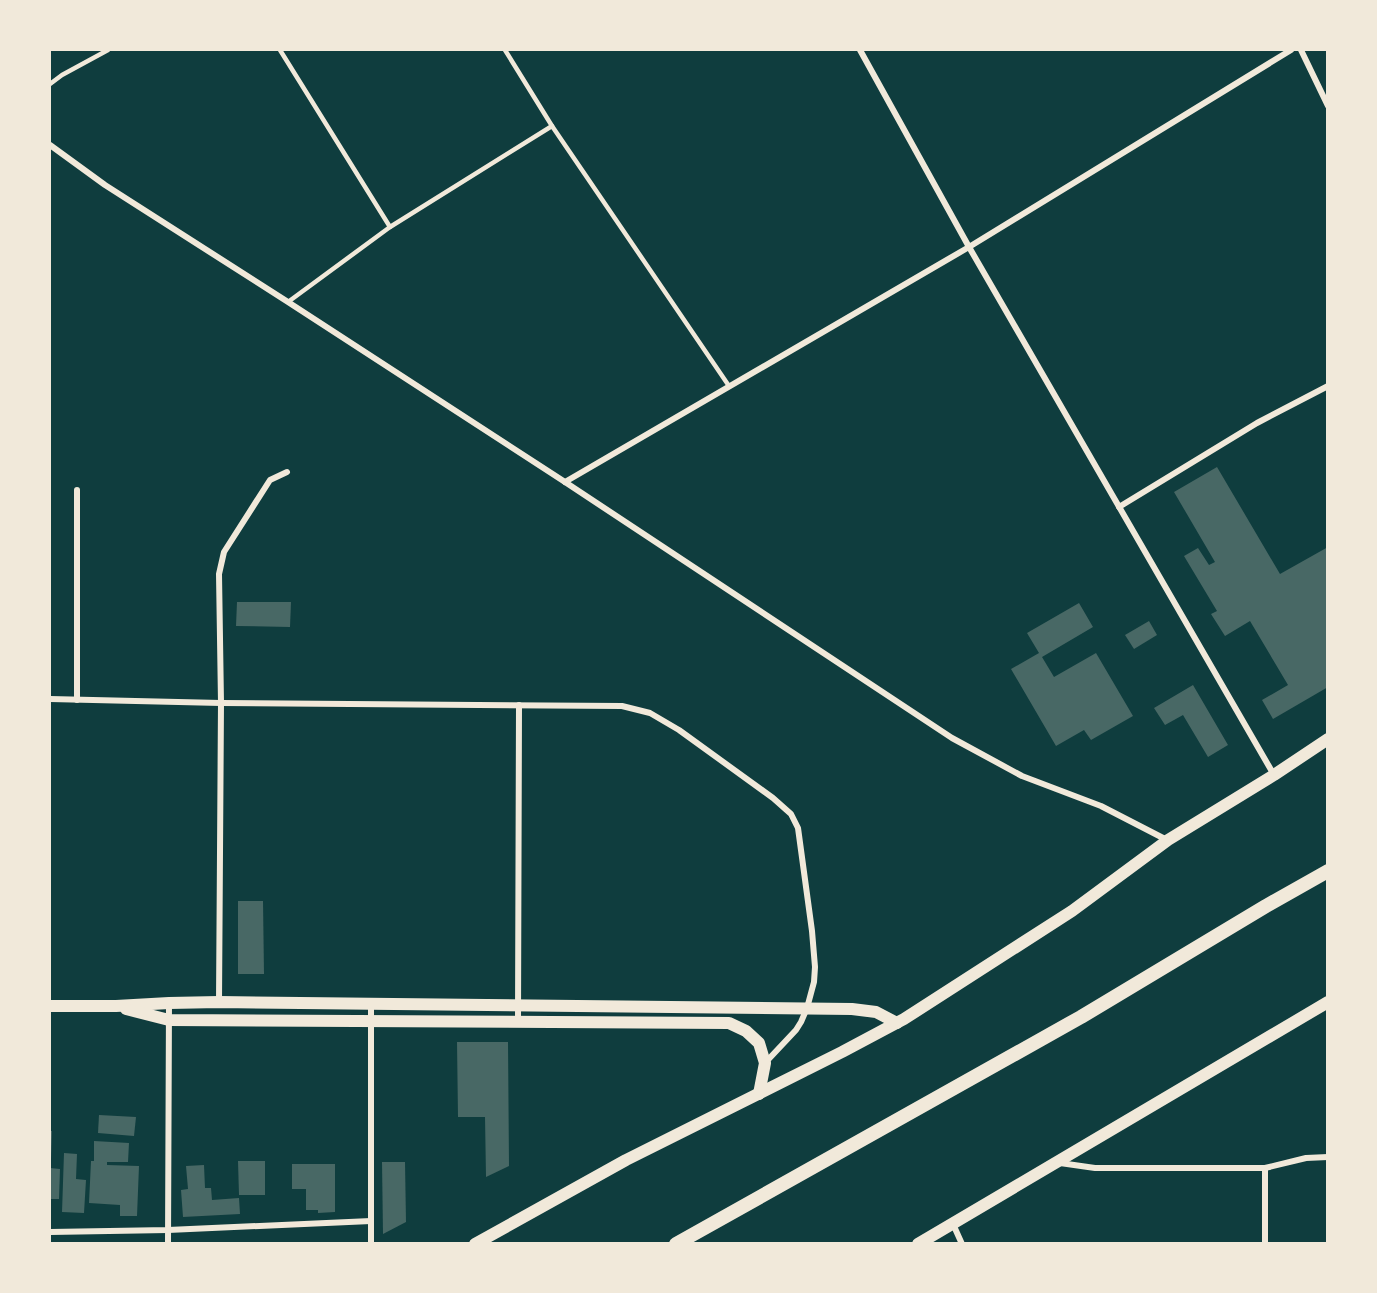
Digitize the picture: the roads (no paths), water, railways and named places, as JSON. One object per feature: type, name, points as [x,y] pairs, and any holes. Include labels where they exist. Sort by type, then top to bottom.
[{"type":"highway","points":[[676,1244],[1089,1012],[1328,871]]},
{"type":"main road","points":[[475,1244],[626,1160],[897,1023],[1072,911],[1168,840],[1328,740]]},
{"type":"main road","points":[[50,1006],[219,1002],[807,1008],[876,1012],[897,1023]]},
{"type":"main road","points":[[918,1244],[1328,1002]]},
{"type":"main road","points":[[116,1006],[169,1020],[729,1023],[746,1031],[759,1043],[765,1063],[759,1094]]},
{"type":"street","points":[[860,50],[969,247],[1274,775]]},
{"type":"street","points":[[565,482],[969,247],[1291,50]]},
{"type":"street","points":[[1301,50],[1328,106]]},
{"type":"street","points":[[50,145],[105,185],[565,482],[952,738],[1022,776],[1101,806],[1168,840]]},
{"type":"street","points":[[1119,507],[1257,423],[1328,386]]},
{"type":"street","points":[[219,1002],[221,704],[219,574],[225,552],[270,480],[287,472]]},
{"type":"street","points":[[77,490],[77,700]]},
{"type":"street","points":[[50,699],[221,704],[622,706],[650,713],[679,730],[772,798],[791,814],[798,828],[812,931],[814,982],[807,1008],[796,1030],[765,1063]]},
{"type":"street","points":[[518,1022],[519,705]]},
{"type":"street","points":[[168,1244],[169,1003]]},
{"type":"street","points":[[371,1004],[371,1244]]},
{"type":"street","points":[[1055,1162],[1095,1168],[1265,1168],[1306,1158],[1328,1157]]},
{"type":"street","points":[[1265,1168],[1265,1244]]},
{"type":"street","points":[[50,1232],[168,1230],[371,1221]]},
{"type":"street","points":[[952,1223],[962,1244]]},
{"type":"lane","points":[[50,84],[108,50]]},
{"type":"lane","points":[[280,50],[390,227]]},
{"type":"lane","points":[[505,50],[552,126],[729,386]]},
{"type":"lane","points":[[288,302],[390,227],[552,126]]}]
